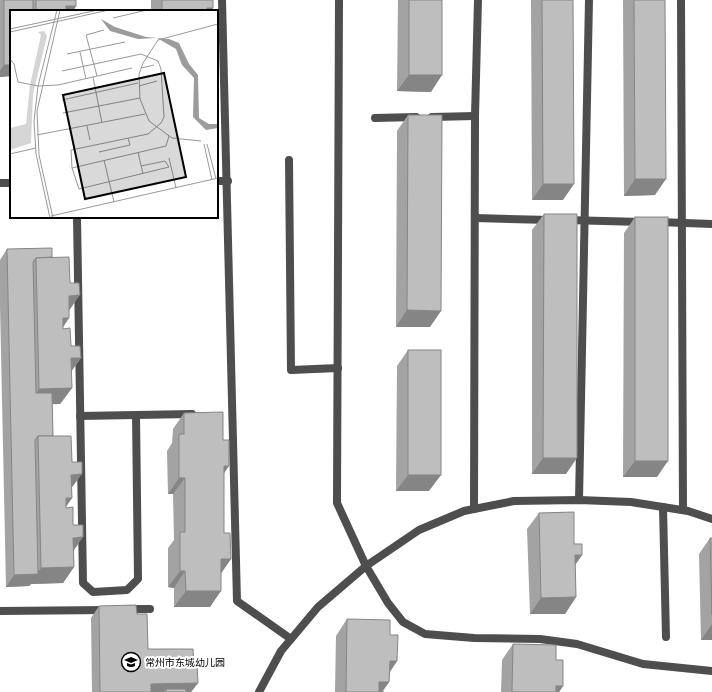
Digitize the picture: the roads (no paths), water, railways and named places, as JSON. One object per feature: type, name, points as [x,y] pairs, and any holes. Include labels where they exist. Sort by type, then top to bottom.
[{"type":"lane","points":[[222,0],[228,181],[229,414],[237,601],[291,639]]},
{"type":"lane","points":[[339,0],[337,503],[366,566],[388,603],[403,622],[425,634],[474,638],[540,639],[577,644],[643,664],[712,671]]},
{"type":"lane","points":[[474,509],[475,218],[478,0]]},
{"type":"lane","points":[[579,500],[589,0]]},
{"type":"lane","points":[[681,0],[683,510]]},
{"type":"lane","points":[[375,118],[476,116]]},
{"type":"lane","points":[[290,160],[291,370],[338,368]]},
{"type":"lane","points":[[218,181],[228,181]]},
{"type":"lane","points":[[77,218],[83,583],[93,592],[127,590],[138,579],[136,415]]},
{"type":"lane","points":[[475,218],[712,224]]},
{"type":"lane","points":[[80,416],[203,414]]},
{"type":"lane","points":[[259,692],[281,651],[318,607],[366,566],[419,530],[464,511],[514,501],[579,500],[632,502],[683,510],[712,519]]},
{"type":"lane","points":[[663,507],[666,637]]},
{"type":"lane","points":[[0,611],[150,609]]},
{"type":"place","name":"常州市东城幼儿园","points":[[131,662]]}]
